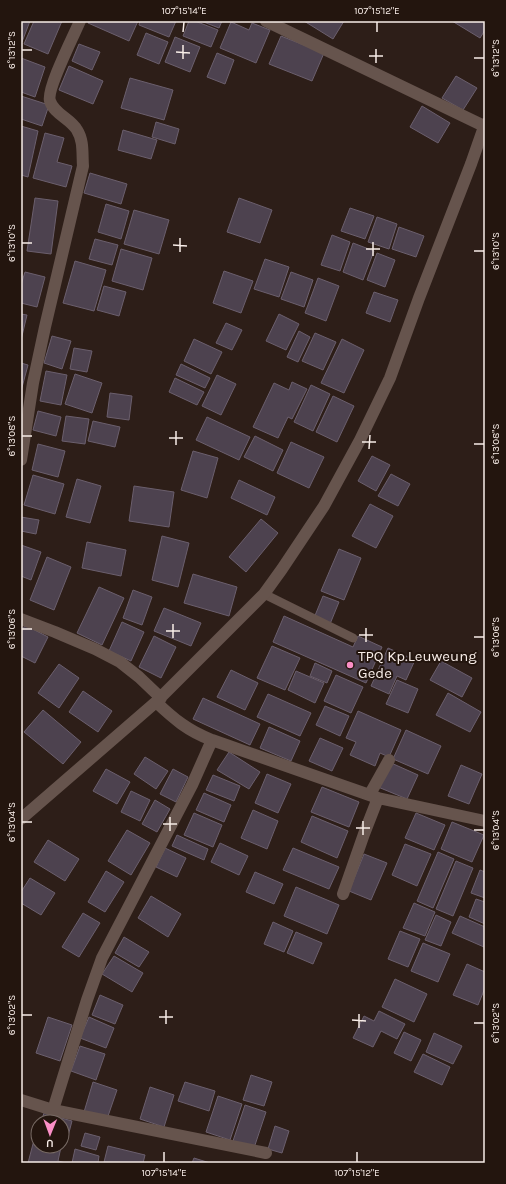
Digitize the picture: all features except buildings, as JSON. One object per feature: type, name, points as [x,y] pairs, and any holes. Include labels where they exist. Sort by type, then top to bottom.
[{"type":"street","points":[[21,460],[23,434],[43,334],[83,166],[82,143],[77,129],[57,111],[49,100],[50,92],[58,70],[80,21]]},
{"type":"street","points":[[21,819],[158,700],[264,594],[282,569],[324,506],[360,440],[390,378],[485,125],[266,21]]},
{"type":"street","points":[[21,619],[95,649],[120,662],[139,677],[176,720],[199,735],[307,774],[374,796],[485,821]]},
{"type":"street","points":[[53,1110],[87,1000],[102,958],[192,785],[212,740]]},
{"type":"street","points":[[343,894],[364,834],[374,796],[389,760]]},
{"type":"street","points":[[21,1100],[53,1110],[266,1154]]},
{"type":"lane","points":[[264,594],[353,638]]},
{"type":"place","name":"TPQ Kp.Leuweung Gede","points":[[350,665]]}]
